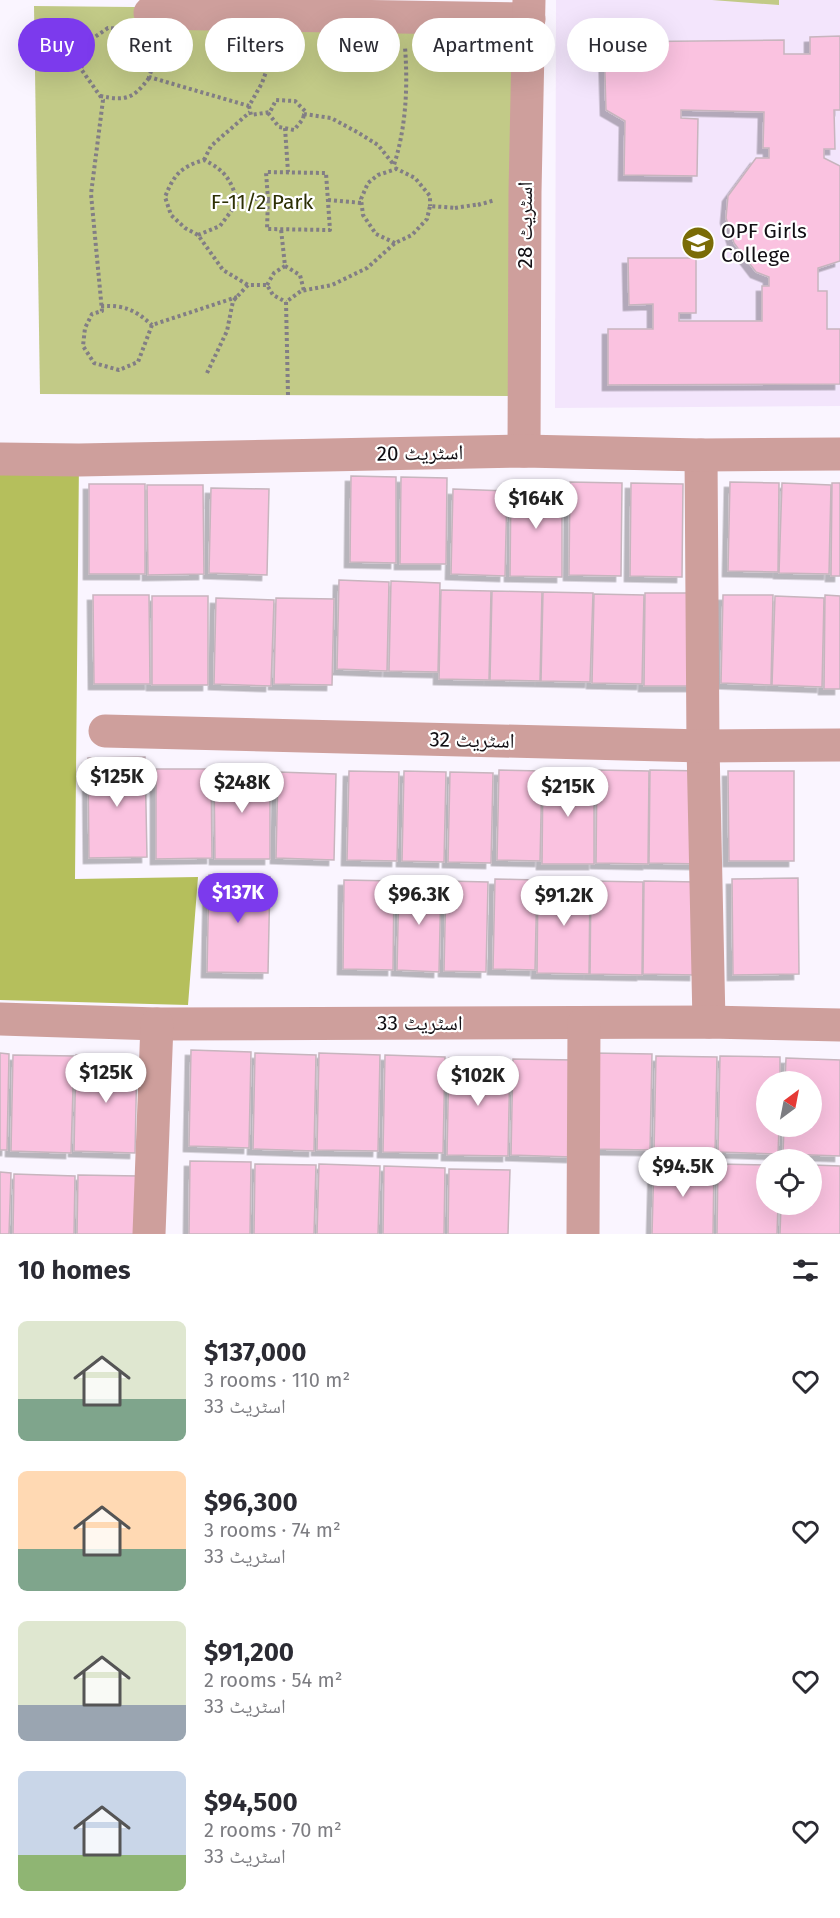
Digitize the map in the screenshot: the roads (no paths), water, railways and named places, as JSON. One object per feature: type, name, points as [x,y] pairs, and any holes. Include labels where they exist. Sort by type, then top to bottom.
[{"type":"street","points":[[193,23],[279,15],[400,17],[529,10]]},
{"type":"street","name":"اسٹریٹ 28","points":[[524,451],[525,192],[529,10]]},
{"type":"street","name":"اسٹریٹ 20","points":[[0,459],[91,460],[524,451],[701,455],[840,454]]},
{"type":"street","points":[[701,455],[703,746],[709,1022]]},
{"type":"street","name":"اسٹریٹ 32","points":[[105,731],[703,746],[840,745]]},
{"type":"street","name":"اسٹریٹ 33","points":[[0,1019],[157,1024],[709,1022],[840,1025]]},
{"type":"street","points":[[583,1234],[584,1023]]},
{"type":"street","points":[[149,1234],[157,1024]]},
{"type":"place","name":"OPF Girls College","points":[[698,243]]},
{"type":"park label","name":"F-11/2 Park","points":[[262,202]]}]
